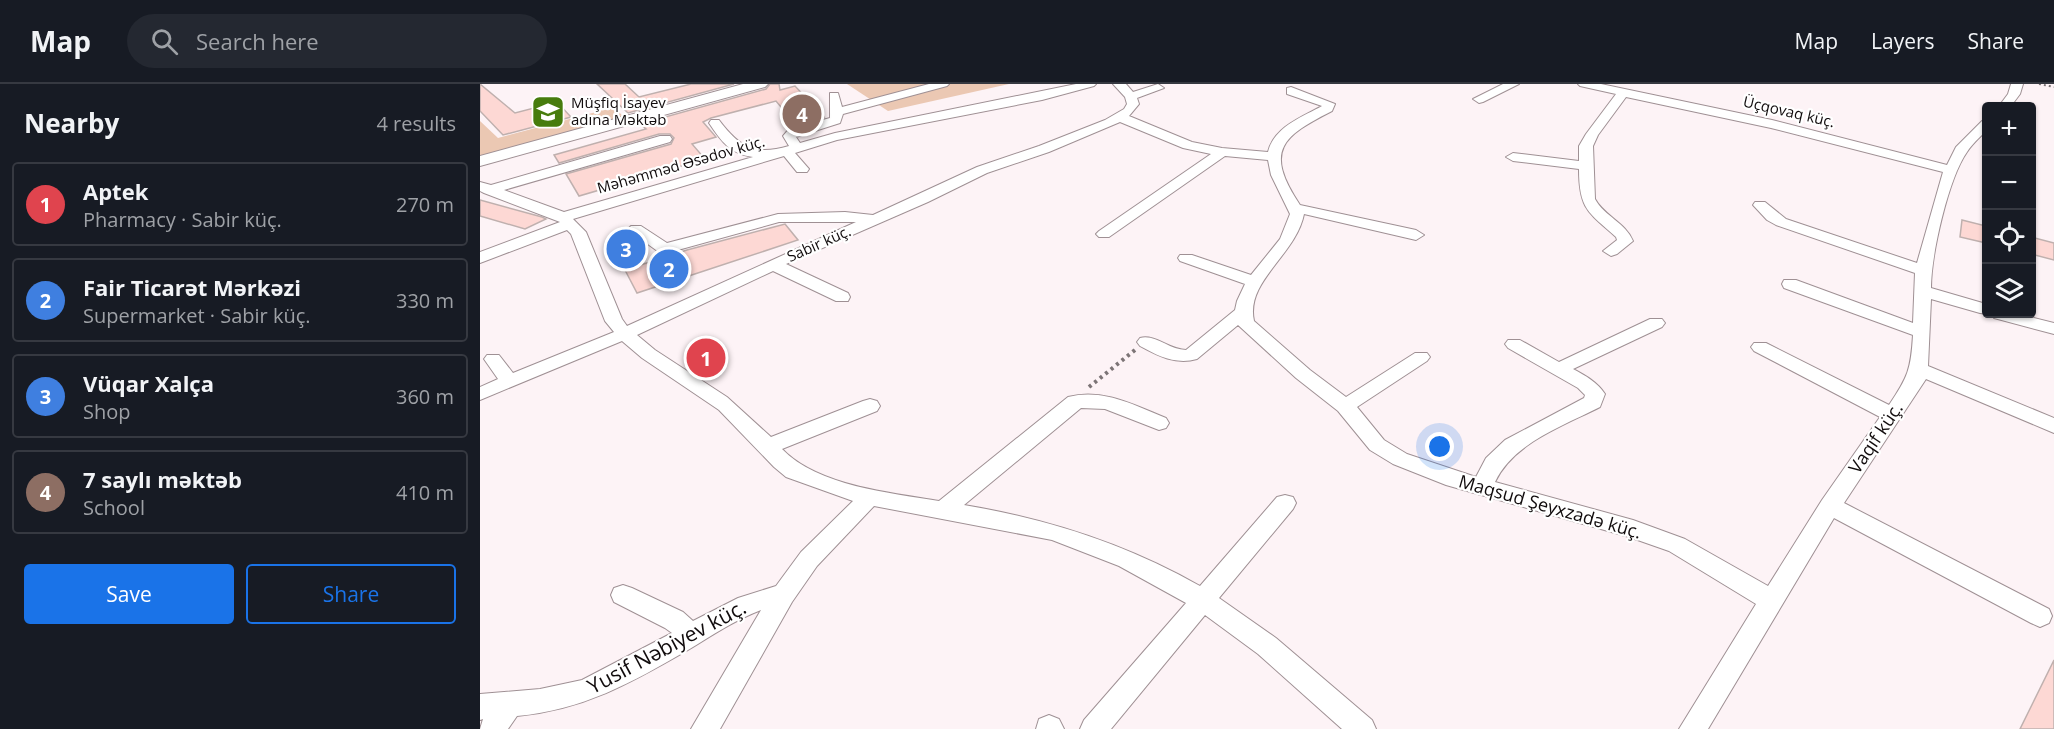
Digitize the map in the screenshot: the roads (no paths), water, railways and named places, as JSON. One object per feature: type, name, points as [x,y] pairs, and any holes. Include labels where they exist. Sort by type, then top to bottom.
[{"type":"main road","points":[[480,161],[760,84]]},
{"type":"street","points":[[837,112],[943,84]]},
{"type":"street","name":"Məhəmməd Əsədov küç.","points":[[480,258],[567,220],[787,152],[855,133],[1042,96],[1090,84]]},
{"type":"street","points":[[1119,84],[1131,96],[1133,104],[1129,111],[1119,117]]},
{"type":"street","points":[[1479,99],[1513,84]]},
{"type":"street","name":"Üçqovaq küç.","points":[[1584,84],[1783,126],[1950,170]]},
{"type":"street","points":[[2008,102],[2017,84]]},
{"type":"street","points":[[1131,96],[1158,87]]},
{"type":"street","points":[[1146,342],[1172,355],[1184,357],[1191,355],[1242,313],[1255,282],[1287,240],[1297,214],[1286,195],[1272,156],[1275,145],[1284,133],[1328,108],[1329,104],[1291,91]]},
{"type":"street","points":[[1611,251],[1625,241],[1623,236],[1593,208],[1588,199],[1586,146],[1592,134],[1623,93]]},
{"type":"street","points":[[787,152],[789,136],[836,120],[834,96]]},
{"type":"street","points":[[1119,117],[1163,136],[1222,152],[1272,156]]},
{"type":"street","name":"Sabir küç.","points":[[480,394],[624,334],[982,170],[1081,135],[1119,117]]},
{"type":"street","points":[[716,123],[733,147],[739,151],[787,152],[802,169]]},
{"type":"street","name":"Vaqif küç.","points":[[1693,729],[1770,600],[1830,506],[1916,380],[1921,355],[1923,270],[1950,170],[1961,150],[1982,128]]},
{"type":"street","points":[[484,188],[665,139]]},
{"type":"street","points":[[1104,234],[1222,152]]},
{"type":"street","points":[[1513,157],[1586,166]]},
{"type":"street","points":[[484,188],[567,220],[578,232],[614,321],[624,334],[658,361],[736,414],[779,462],[800,475],[870,496],[1030,526],[1088,543],[1167,579],[1203,599],[1248,629],[1362,729]]},
{"type":"street","points":[[1760,205],[1781,222],[1923,270]]},
{"type":"street","points":[[1295,208],[1416,235]]},
{"type":"street","points":[[636,229],[667,248],[778,218],[846,216],[875,219]]},
{"type":"street","points":[[1186,258],[1255,282]]},
{"type":"street","points":[[774,265],[842,297]]},
{"type":"street","points":[[1790,284],[1921,332]]},
{"type":"street","points":[[1922,291],[1982,308]]},
{"type":"street","name":"Maqsud Şeyxzadə küç.","points":[[1242,313],[1246,323],[1303,374],[1345,406],[1377,445],[1400,459],[1482,487],[1633,529],[1677,545],[1770,600]]},
{"type":"street","points":[[2014,318],[2054,329]]},
{"type":"street","points":[[1559,369],[1656,323]]},
{"type":"street","points":[[1482,487],[1493,463],[1512,445],[1593,402],[1595,394],[1584,384],[1514,344]]},
{"type":"street","points":[[1760,347],[1891,414]]},
{"type":"street","points":[[1345,406],[1421,357]]},
{"type":"street","points":[[493,359],[509,382]]},
{"type":"street","points":[[1918,369],[2054,426]]},
{"type":"street","points":[[945,509],[1075,402],[1086,399],[1101,400],[1159,423]]},
{"type":"street","points":[[767,447],[870,406]]},
{"type":"street","name":"Yusif Nəbiyev küç.","points":[[705,729],[783,595],[809,559],[870,496]]},
{"type":"street","points":[[1094,729],[1285,503]]},
{"type":"street","points":[[1830,506],[2040,616]]},
{"type":"street","points":[[623,595],[674,620],[691,635]]},
{"type":"street","name":"Yusif Nəbiyev küç.","points":[[480,707],[563,699],[596,687],[734,610],[759,598],[783,595]]},
{"type":"street","points":[[492,729],[510,704]]},
{"type":"place","name":"Müşfiq İsayev adına Məktəb","points":[[548,112]]},
{"type":"place","name":"7 saylı məktəb","points":[[802,114]]},
{"type":"place","name":"Vüqar Xalça","points":[[626,249]]},
{"type":"place","name":"Fair Ticarət Mərkəzi","points":[[669,269]]},
{"type":"place","name":"Aptek","points":[[706,358]]}]
